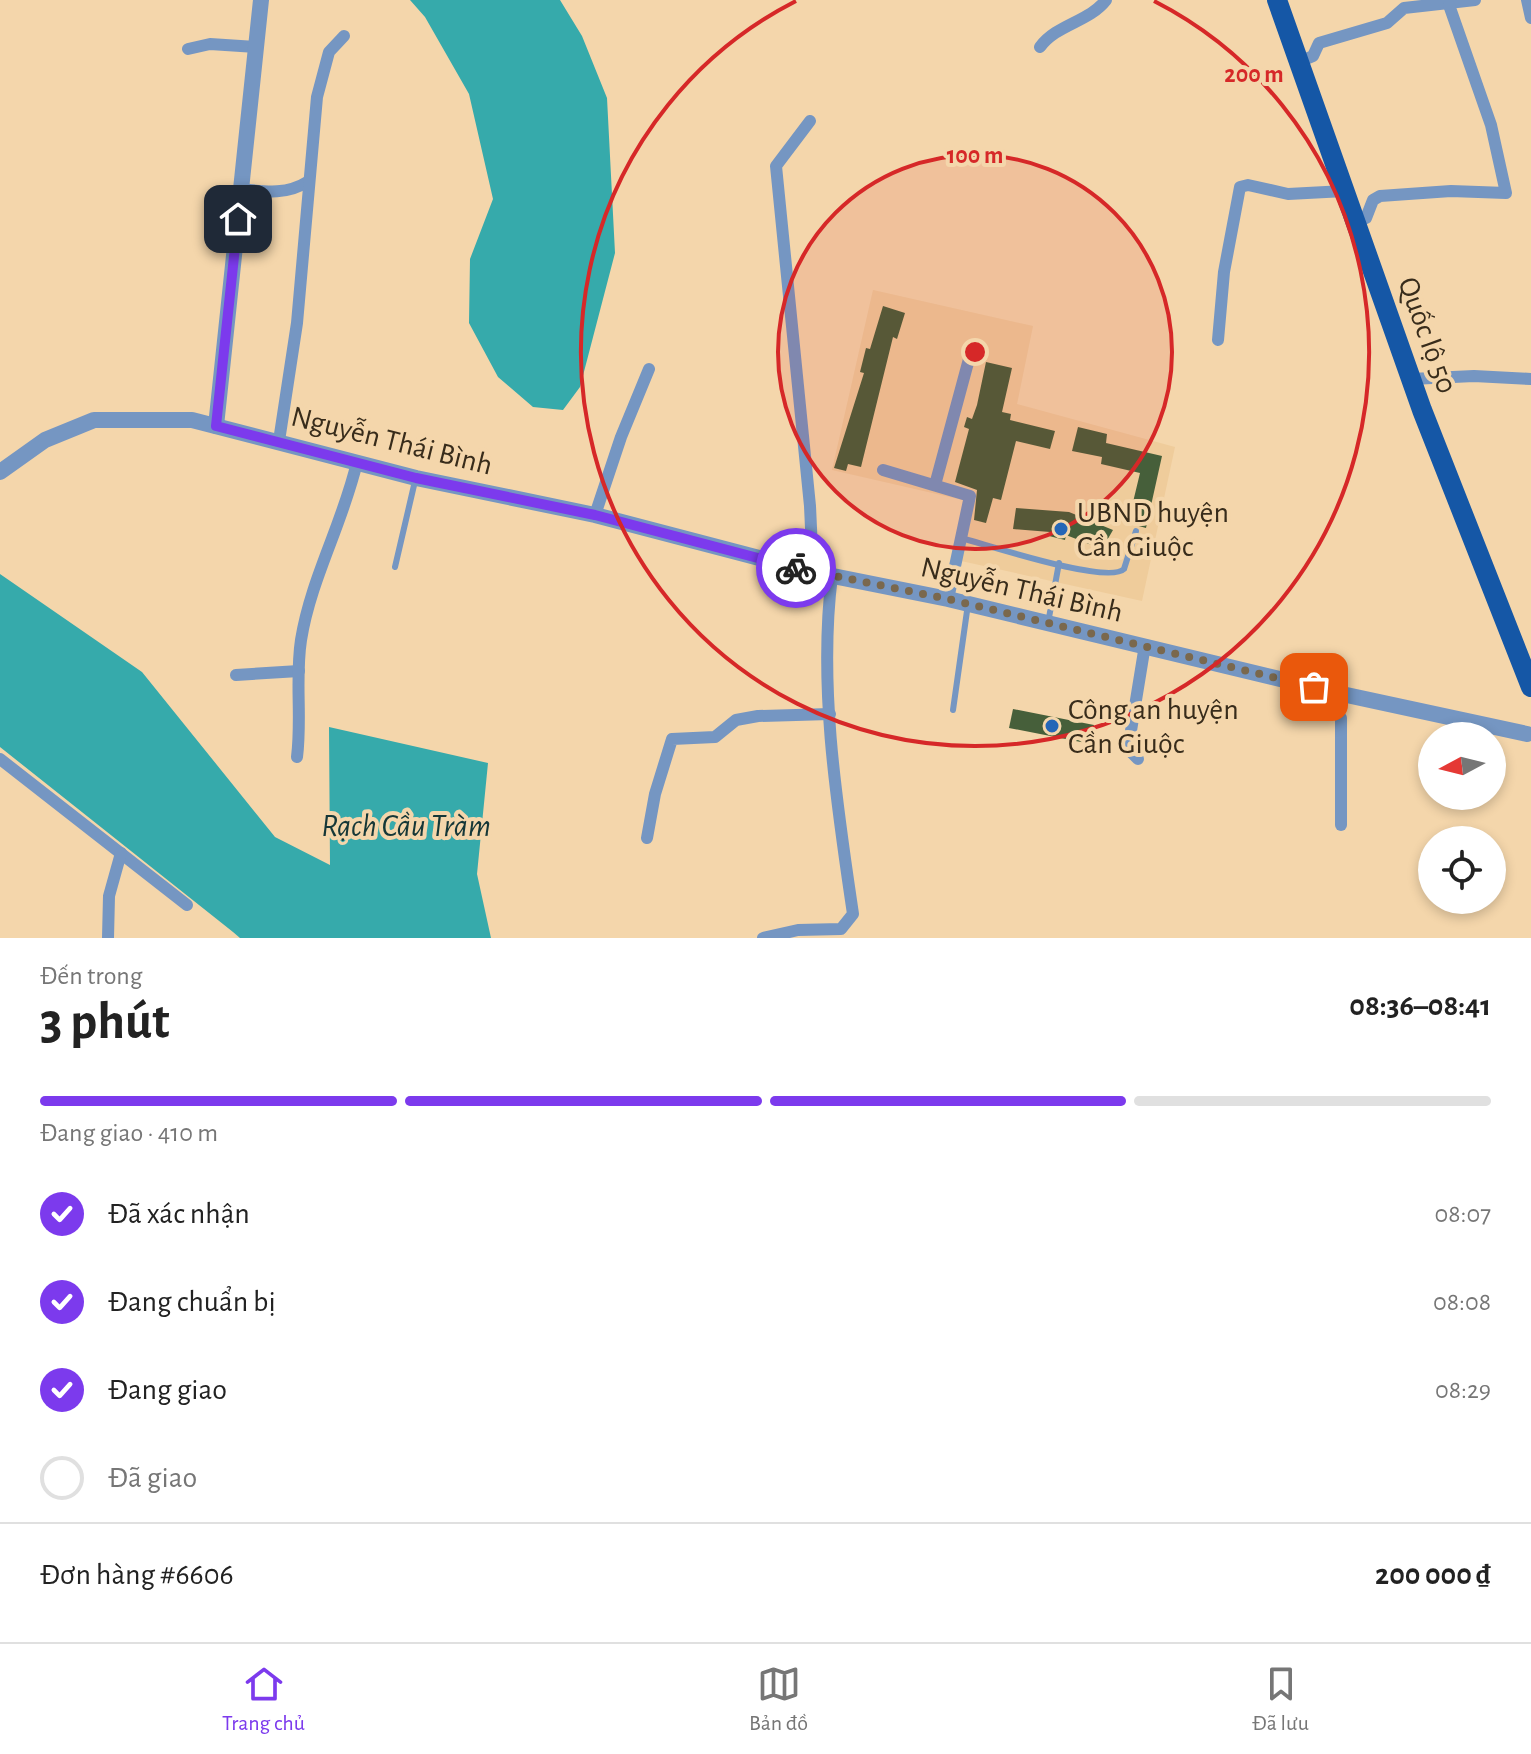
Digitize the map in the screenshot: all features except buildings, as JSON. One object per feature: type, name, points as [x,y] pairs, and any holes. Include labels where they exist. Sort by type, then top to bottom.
[{"type":"main road","name":"Quốc lộ 50","points":[[1277,0],[1411,379],[1531,687]]},
{"type":"street","points":[[216,426],[261,0]]},
{"type":"street","points":[[1040,47],[1051,33],[1080,19],[1106,0]]},
{"type":"street","points":[[1299,62],[1313,56],[1319,43],[1387,23],[1404,8],[1475,0]]},
{"type":"street","points":[[1527,0],[1531,18]]},
{"type":"street","points":[[1356,223],[1366,218],[1373,200],[1380,196],[1451,191],[1506,193],[1491,125],[1449,5]]},
{"type":"street","points":[[279,441],[297,323],[322,70],[329,52],[344,36]]},
{"type":"street","points":[[188,49],[210,44],[256,47]]},
{"type":"street","points":[[810,121],[776,166],[806,465],[813,572]]},
{"type":"street","points":[[241,189],[280,192],[295,190],[309,181]]},
{"type":"street","points":[[1218,340],[1224,272],[1240,187],[1248,185],[1288,194],[1345,191]]},
{"type":"street","points":[[935,485],[969,359]]},
{"type":"street","points":[[595,515],[621,437],[649,369]]},
{"type":"street","points":[[1411,379],[1474,376],[1531,379]]},
{"type":"street","name":"Nguyễn Thái Bình","points":[[0,472],[45,440],[94,420],[192,420],[416,478],[595,515],[813,572],[948,599],[1342,694],[1530,734]]},
{"type":"street","points":[[297,757],[301,717],[299,671],[306,616],[357,462]]},
{"type":"street","points":[[883,470],[970,496],[948,599]]},
{"type":"street","points":[[763,938],[798,930],[841,929],[853,914],[830,714],[825,629],[832,576]]},
{"type":"street","points":[[1138,759],[1128,749],[1145,645]]},
{"type":"street","points":[[236,675],[299,671]]},
{"type":"street","points":[[1341,825],[1342,694]]},
{"type":"street","points":[[647,838],[655,794],[672,739],[715,737],[736,720],[758,716],[830,714]]},
{"type":"street","points":[[0,759],[187,905]]},
{"type":"street","points":[[108,938],[109,896],[121,853]]},
{"type":"lane","points":[[395,567],[416,478]]},
{"type":"lane","points":[[961,538],[1088,573],[1121,573],[1136,531]]},
{"type":"lane","points":[[1048,623],[1059,563]]},
{"type":"lane","points":[[953,710],[968,604]]},
{"type":"shaded area","name":"UBND huyện Cần Giuộc","points":[[873,290],[1033,326],[1017,404],[1175,447],[1142,601],[952,559],[963,500],[832,470]]},
{"type":"water","points":[[410,0],[560,0],[582,36],[607,98],[615,253],[580,387],[563,410],[533,407],[498,377],[469,323],[470,259],[493,199],[469,94],[425,17]]},
{"type":"water","name":"Rạch Cầu Tràm","points":[[0,574],[142,672],[275,837],[330,865],[329,727],[488,763],[477,874],[491,938],[240,938],[0,747]]},
{"type":"way so far","points":[[796,568],[948,599],[1314,687]]},
{"type":"place","name":"UBND huyện Cần Giuộc","points":[[1061,529]]},
{"type":"place","name":"Công an huyện Cần Giuộc","points":[[1052,726]]},
{"type":"route","points":[[238,219],[216,426],[416,478],[595,515],[796,568]]}]
